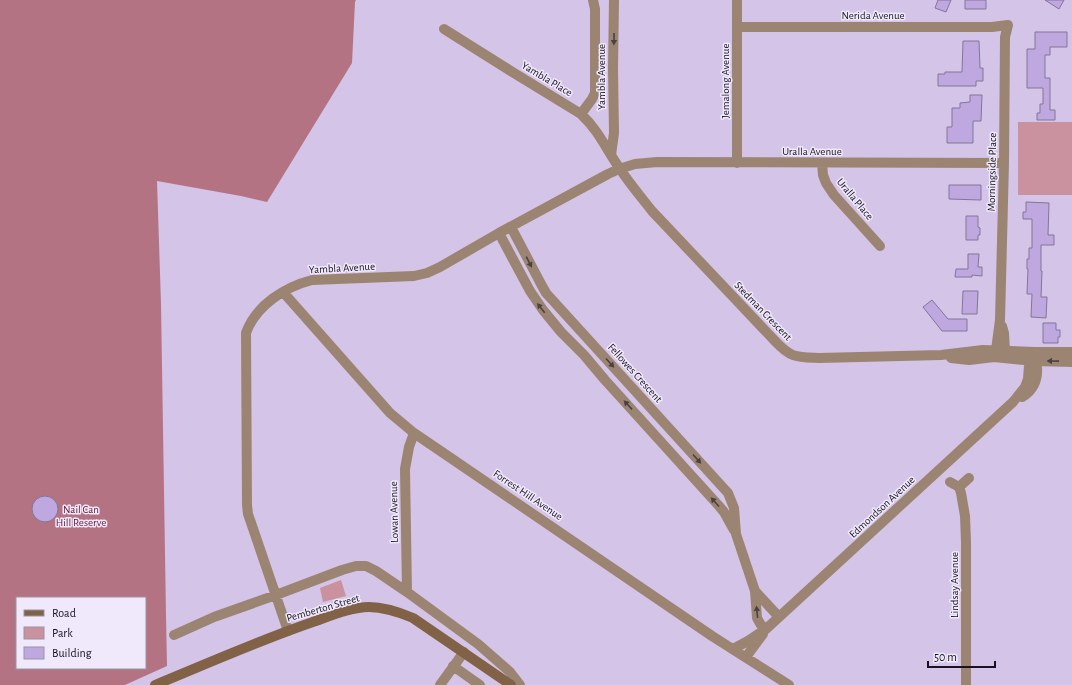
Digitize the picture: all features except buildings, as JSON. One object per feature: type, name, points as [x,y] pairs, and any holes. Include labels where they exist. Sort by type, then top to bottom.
[{"type":"main road","name":"Pemberton Street","points":[[154,685],[288,631],[359,608],[377,608],[402,613],[413,618],[511,685]]},
{"type":"street","name":"Yambla Avenue","points":[[581,114],[595,93],[595,9],[593,0]]},
{"type":"street","name":"Yambla Avenue","points":[[611,155],[614,133],[614,0]]},
{"type":"street","name":"Jemalong Avenue","points":[[737,0],[737,162]]},
{"type":"street","name":"Nerida Avenue","points":[[738,26],[992,27],[1008,24]]},
{"type":"street","name":"Morningside Place","points":[[1000,353],[1004,333],[1000,320],[1004,163],[1005,37],[1008,24]]},
{"type":"street","name":"Yambla Place","points":[[444,29],[581,114],[597,131],[619,169]]},
{"type":"street","name":"Uralla Avenue","points":[[619,169],[635,164],[657,162],[1004,163]]},
{"type":"street","name":"Uralla Place","points":[[822,163],[823,175],[826,183],[834,195],[880,246]]},
{"type":"street","name":"Yambla Avenue","points":[[288,631],[248,514],[245,340],[249,324],[264,305],[300,283],[312,280],[414,276],[440,267],[499,233],[619,169]]},
{"type":"street","name":"Stedman Crescent","points":[[619,169],[652,211],[775,341],[785,351],[793,356],[819,358],[941,355],[983,350],[1072,362]]},
{"type":"street","name":"Fellowes Crescent","points":[[511,227],[546,293],[728,493],[734,508],[736,534]]},
{"type":"street","name":"Fellowes Crescent","points":[[499,233],[538,305],[724,512],[736,534],[754,591],[758,622],[766,629]]},
{"type":"street","name":"Forrest Hill Avenue","points":[[283,292],[390,413],[414,432],[732,649],[789,685]]},
{"type":"street","name":"Stedman Crescent","points":[[1034,357],[1072,352]]},
{"type":"street","name":"Edmondson Avenue","points":[[732,649],[748,641],[766,629],[1013,402],[1026,395],[1033,387],[1036,376],[1037,366],[1034,357]]},
{"type":"street","name":"Lowan Avenue","points":[[407,592],[405,469],[409,447],[414,432]]},
{"type":"street","name":"Lindsay Avenue","points":[[966,685],[966,542],[963,501],[955,484],[969,478]]},
{"type":"street","points":[[174,635],[214,617],[348,568],[366,566],[376,570],[478,644],[510,672],[520,685]]},
{"type":"street","name":"Fellowes Crescent","points":[[754,591],[779,617]]},
{"type":"street","name":"Edmondson Avenue","points":[[746,658],[766,629]]},
{"type":"street","points":[[757,642],[762,668]]},
{"type":"street","points":[[440,685],[464,652]]},
{"type":"street","points":[[453,666],[480,685]]},
{"type":"green space","name":"Nail Can Hill Reserve","points":[[0,0],[356,0],[352,63],[267,202],[157,181],[161,304],[167,666],[125,685],[0,685]]},
{"type":"green space","points":[[1018,122],[1072,122],[1072,195],[1018,195]]},
{"type":"green space","points":[[341,580],[346,596],[323,602],[320,588]]}]
